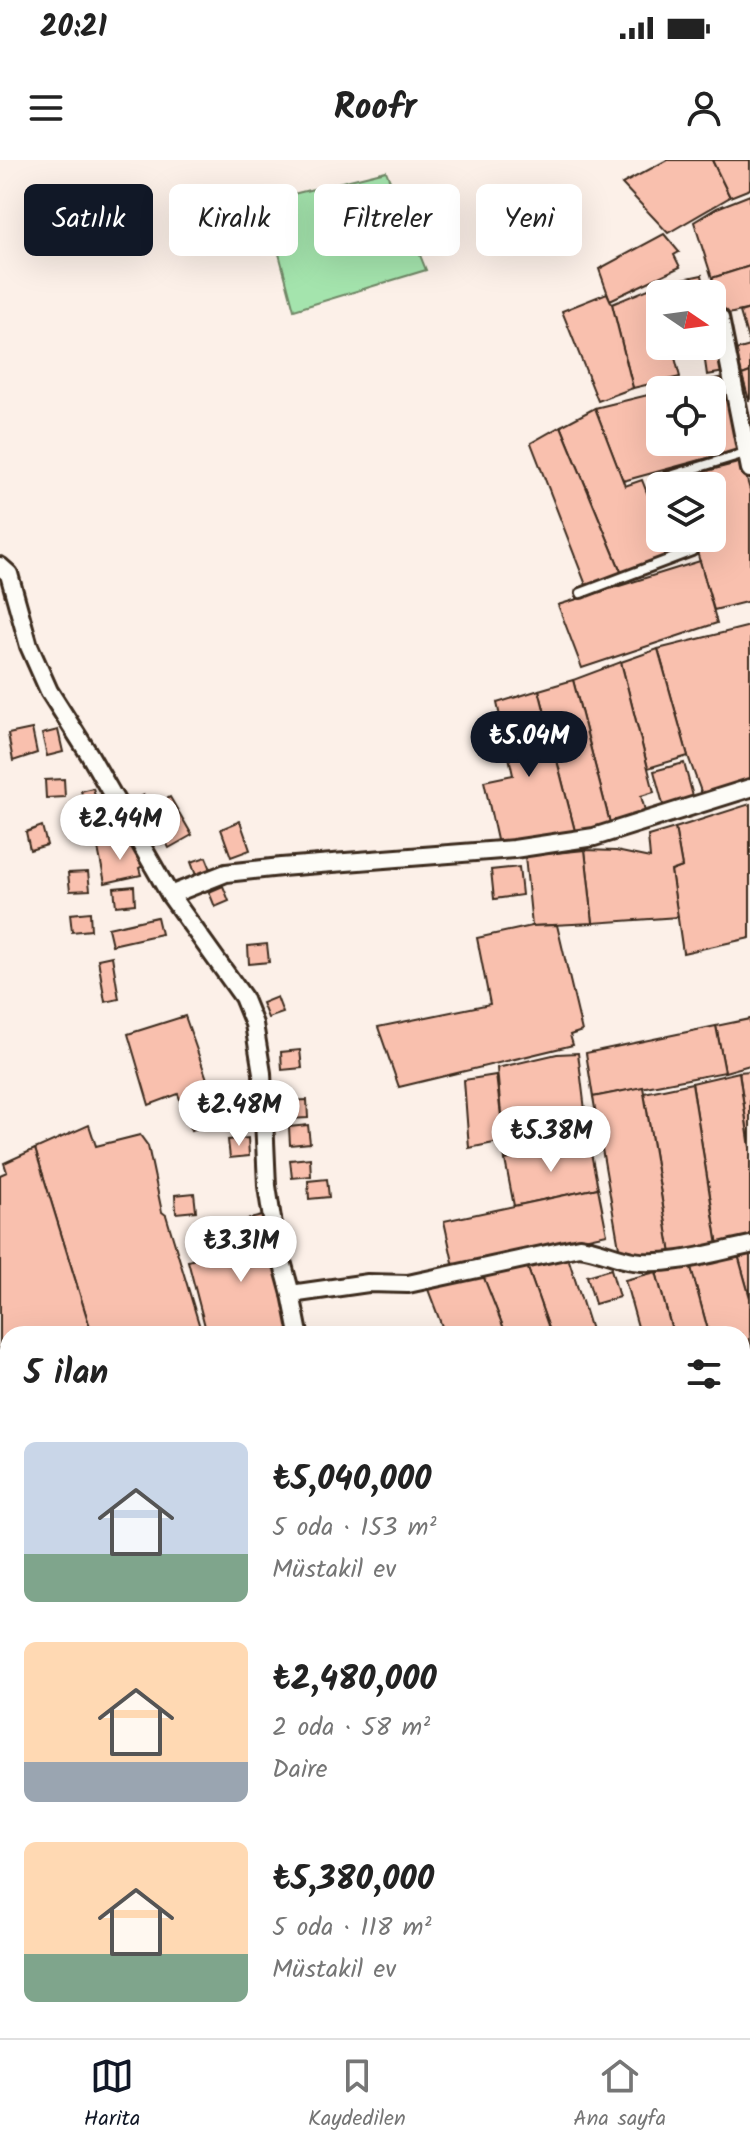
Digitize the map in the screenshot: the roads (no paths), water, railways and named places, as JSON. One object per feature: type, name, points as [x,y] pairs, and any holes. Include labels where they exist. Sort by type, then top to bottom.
[{"type":"street","points":[[726,349],[748,461]]},
{"type":"street","points":[[0,566],[9,574],[29,646],[49,691],[170,895],[243,997],[254,1024],[262,1073],[267,1186],[274,1232],[297,1326]]},
{"type":"street","points":[[170,895],[226,873],[514,849],[594,837],[750,788]]},
{"type":"street","points":[[291,1294],[368,1283],[408,1284],[579,1247],[648,1263],[750,1245]]},
{"type":"lane","points":[[692,472],[748,461]]},
{"type":"lane","points":[[581,593],[689,552]]}]
